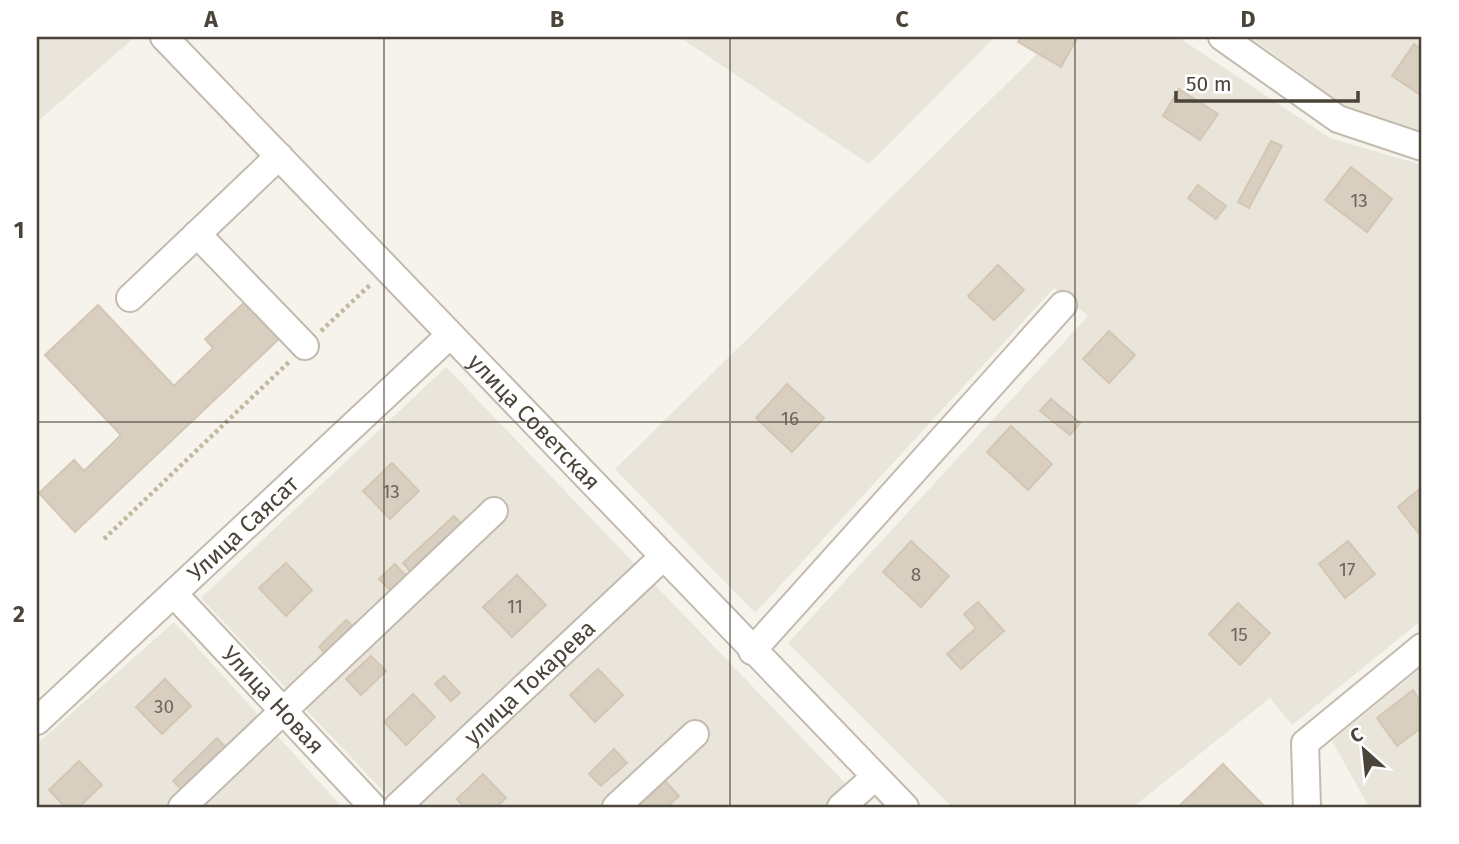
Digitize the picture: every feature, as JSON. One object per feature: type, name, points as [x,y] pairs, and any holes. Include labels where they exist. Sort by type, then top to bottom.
[{"type":"street","name":"улица Советская","points":[[164,37],[905,807]]},
{"type":"street","points":[[1222,37],[1338,119],[1422,147]]},
{"type":"street","points":[[130,298],[278,156]]},
{"type":"street","points":[[197,234],[305,346]]},
{"type":"street","points":[[752,651],[1063,305]]},
{"type":"street","name":"Улица Саясат","points":[[37,721],[450,335]]},
{"type":"street","points":[[182,807],[494,511]]},
{"type":"street","name":"улица Токарева","points":[[397,807],[663,557]]},
{"type":"street","name":"Улица Новая","points":[[174,594],[373,807]]},
{"type":"street","points":[[1307,807],[1305,743],[1422,647]]},
{"type":"street","points":[[617,807],[695,734]]},
{"type":"street","points":[[841,807],[875,777]]},
{"type":"path","points":[[104,539],[387,269]]},
{"type":"shaded area","points":[[37,37],[135,37],[37,122]]},
{"type":"shaded area","points":[[679,37],[995,37],[869,164]]},
{"type":"shaded area","points":[[1054,37],[1178,37],[1330,138],[1422,165],[1422,620],[1292,725],[1270,698],[1133,807],[952,807],[788,643],[1088,316],[1054,288],[755,613],[615,469]]},
{"type":"shaded area","points":[[1250,37],[1422,37],[1422,131],[1346,106]]},
{"type":"shaded area","points":[[446,367],[848,786],[824,807],[398,807],[201,598]]},
{"type":"shaded area","points":[[174,622],[342,807],[37,807],[37,744]]},
{"type":"shaded area","points":[[1422,667],[1422,807],[1369,807],[1332,741]]},
{"type":"building","points":[[1021,37],[1078,37],[1061,67],[1018,42]]},
{"type":"building","points":[[1414,44],[1422,50],[1422,96],[1392,76]]},
{"type":"building","points":[[1179,89],[1218,114],[1200,140],[1163,116]]},
{"type":"building","points":[[1271,141],[1282,146],[1249,208],[1238,202]]},
{"type":"building","points":[[1351,167],[1392,199],[1367,232],[1325,200]]},
{"type":"building","points":[[1198,185],[1226,206],[1216,219],[1188,198]]},
{"type":"building","points":[[998,265],[1024,290],[994,320],[968,296]]},
{"type":"building","points":[[247,300],[282,336],[75,532],[39,493],[74,460],[84,471],[121,435],[45,355],[98,305],[174,386],[213,348],[205,339]]},
{"type":"building","points":[[1109,331],[1135,355],[1109,383],[1083,359]]},
{"type":"building","points":[[787,384],[824,418],[792,452],[756,418]]},
{"type":"building","points":[[1051,399],[1080,423],[1070,435],[1040,411]]},
{"type":"building","points":[[1011,426],[1052,464],[1028,490],[987,452]]},
{"type":"building","points":[[392,463],[419,491],[390,519],[363,491]]},
{"type":"building","points":[[1422,487],[1422,534],[1420,535],[1398,507]]},
{"type":"building","points":[[454,516],[461,523],[410,571],[403,563]]},
{"type":"building","points":[[911,541],[949,576],[921,607],[883,572]]},
{"type":"building","points":[[1348,541],[1375,574],[1345,598],[1319,564]]},
{"type":"building","points":[[286,563],[312,590],[286,616],[259,588]]},
{"type":"building","points":[[395,564],[407,577],[392,592],[379,579]]},
{"type":"building","points":[[517,575],[546,605],[512,637],[483,607]]},
{"type":"building","points":[[978,602],[1004,631],[961,669],[947,654],[976,628],[964,614]]},
{"type":"building","points":[[1238,603],[1270,633],[1240,665],[1209,634]]},
{"type":"building","points":[[346,620],[355,628],[327,655],[319,647]]},
{"type":"building","points":[[371,656],[386,671],[361,695],[346,679]]},
{"type":"building","points":[[598,669],[623,695],[595,722],[570,695]]},
{"type":"building","points":[[444,676],[460,693],[451,701],[435,684]]},
{"type":"building","points":[[165,679],[191,706],[162,734],[136,707]]},
{"type":"building","points":[[1413,690],[1422,705],[1422,727],[1397,746],[1377,718]]},
{"type":"building","points":[[413,694],[435,717],[406,745],[384,722]]},
{"type":"building","points":[[217,738],[229,751],[185,793],[173,781]]},
{"type":"building","points":[[614,749],[627,763],[601,786],[589,774]]},
{"type":"building","points":[[79,761],[102,785],[79,807],[65,807],[49,790]]},
{"type":"building","points":[[1223,764],[1265,807],[1178,807]]},
{"type":"building","points":[[483,774],[506,798],[497,807],[464,807],[457,799]]},
{"type":"building","points":[[664,780],[679,796],[667,807],[636,807]]}]
